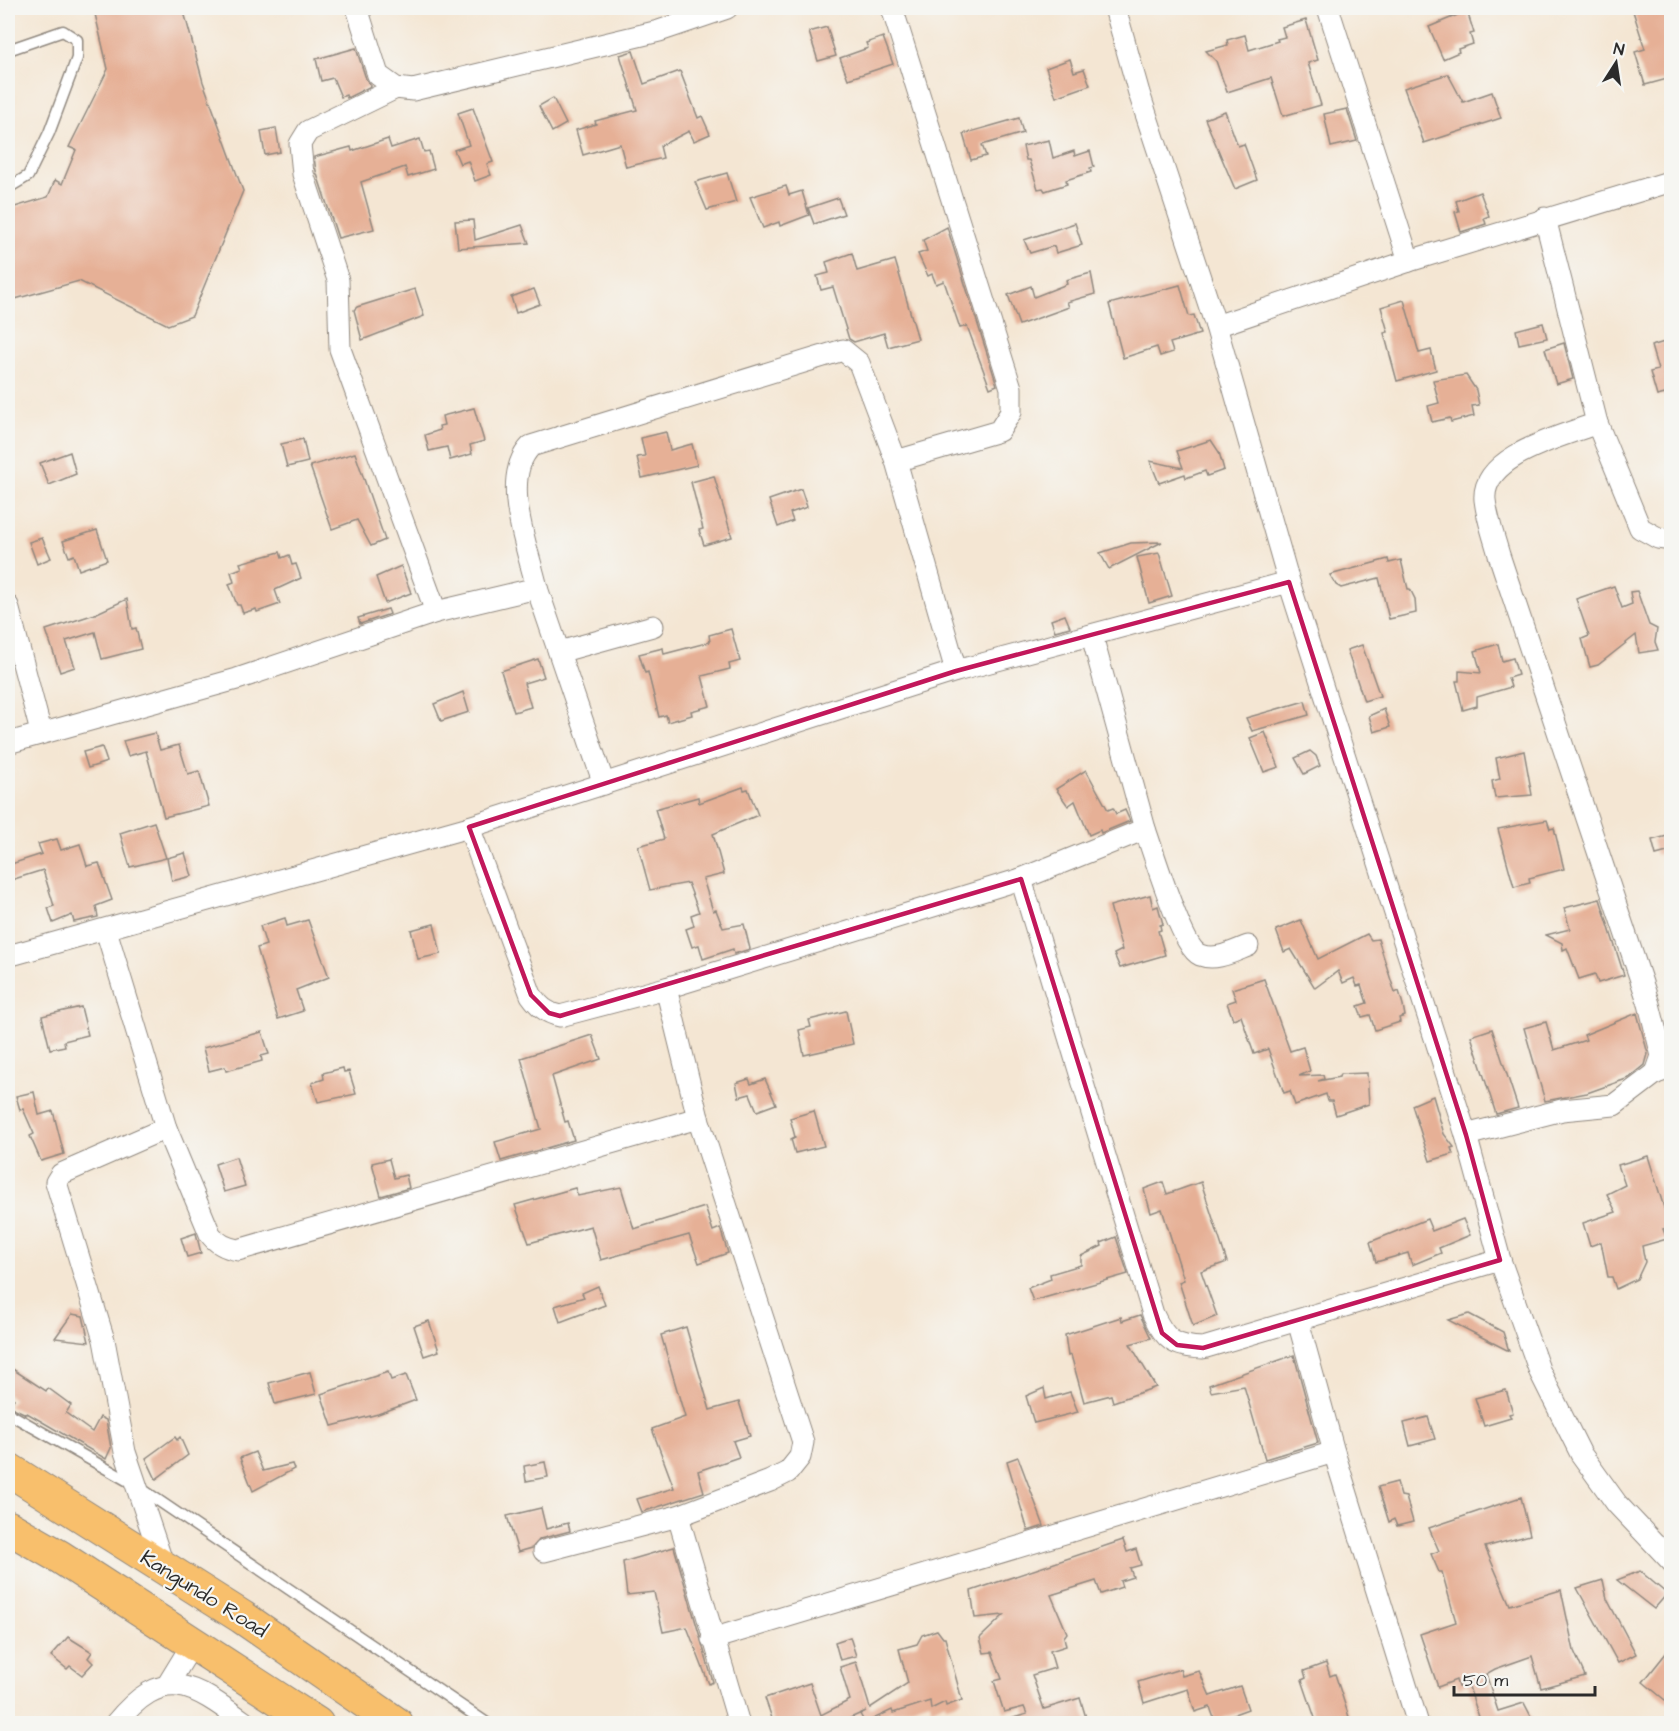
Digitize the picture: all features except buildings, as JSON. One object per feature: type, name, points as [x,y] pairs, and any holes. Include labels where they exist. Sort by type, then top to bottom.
[{"type":"highway","name":"Kangundo Road","points":[[8,1469],[296,1653],[394,1723]]},
{"type":"highway","points":[[60,1557],[76,1513]]},
{"type":"highway","points":[[8,1527],[60,1557],[317,1724]]},
{"type":"highway","points":[[268,1691],[296,1653]]},
{"type":"street","points":[[357,8],[378,75],[396,88],[413,90],[659,32],[728,8]]},
{"type":"street","points":[[892,8],[1011,388],[1011,412],[999,431],[896,461]]},
{"type":"street","points":[[1115,8],[1139,93],[1216,326],[1289,582],[1466,1135],[1500,1260],[1540,1371],[1581,1454],[1617,1504],[1671,1562]]},
{"type":"street","points":[[1328,8],[1409,261]]},
{"type":"street","points":[[396,88],[308,131],[300,144],[303,174],[338,280],[340,349],[436,612]]},
{"type":"street","points":[[1216,326],[1409,261],[1671,181]]},
{"type":"street","points":[[1545,218],[1597,423],[1640,528],[1658,538],[1671,540]]},
{"type":"street","points":[[604,784],[537,588],[515,485],[523,454],[531,446],[843,350],[859,363],[896,461],[956,671]]},
{"type":"street","points":[[1466,1135],[1562,1110],[1614,1105],[1664,1070],[1649,1004],[1498,555],[1485,499],[1488,481],[1515,456],[1597,423]]},
{"type":"street","points":[[8,956],[469,827],[956,671],[1289,582]]},
{"type":"street","points":[[8,743],[237,679],[436,612],[537,588]]},
{"type":"street","points":[[8,606],[41,732]]},
{"type":"street","points":[[559,652],[653,626]]},
{"type":"street","points":[[1092,636],[1145,829],[1188,944],[1197,954],[1214,958],[1248,946]]},
{"type":"street","points":[[469,827],[531,995],[543,1009],[560,1016],[572,1015],[666,988],[1021,879],[1145,829]]},
{"type":"street","points":[[1021,879],[1153,1314],[1162,1333],[1177,1345],[1203,1348],[1500,1260]]},
{"type":"street","points":[[106,930],[166,1128],[210,1234],[221,1246],[238,1250],[698,1118]]},
{"type":"street","points":[[544,1551],[678,1515],[788,1472],[800,1457],[803,1442],[698,1118],[666,988]]},
{"type":"street","points":[[164,1567],[125,1452],[104,1340],[56,1182],[61,1174],[166,1128]]},
{"type":"street","points":[[1298,1321],[1334,1452],[1418,1724]]},
{"type":"street","points":[[712,1639],[1334,1452]]},
{"type":"street","points":[[678,1515],[712,1639],[739,1724]]},
{"type":"street","points":[[115,1724],[140,1697],[168,1683],[193,1642]]},
{"type":"street","points":[[168,1683],[189,1687],[247,1724]]},
{"type":"lane","points":[[8,50],[63,31],[77,40],[77,58],[48,133],[28,176],[8,188]]},
{"type":"lane","points":[[8,1413],[137,1486],[472,1719],[488,1724]]},
{"type":"highlighted area","points":[[1289,582],[1466,1135],[1500,1260],[1203,1348],[1177,1345],[1162,1333],[1021,879],[560,1016],[549,1013],[531,995],[469,827],[956,671]]}]
